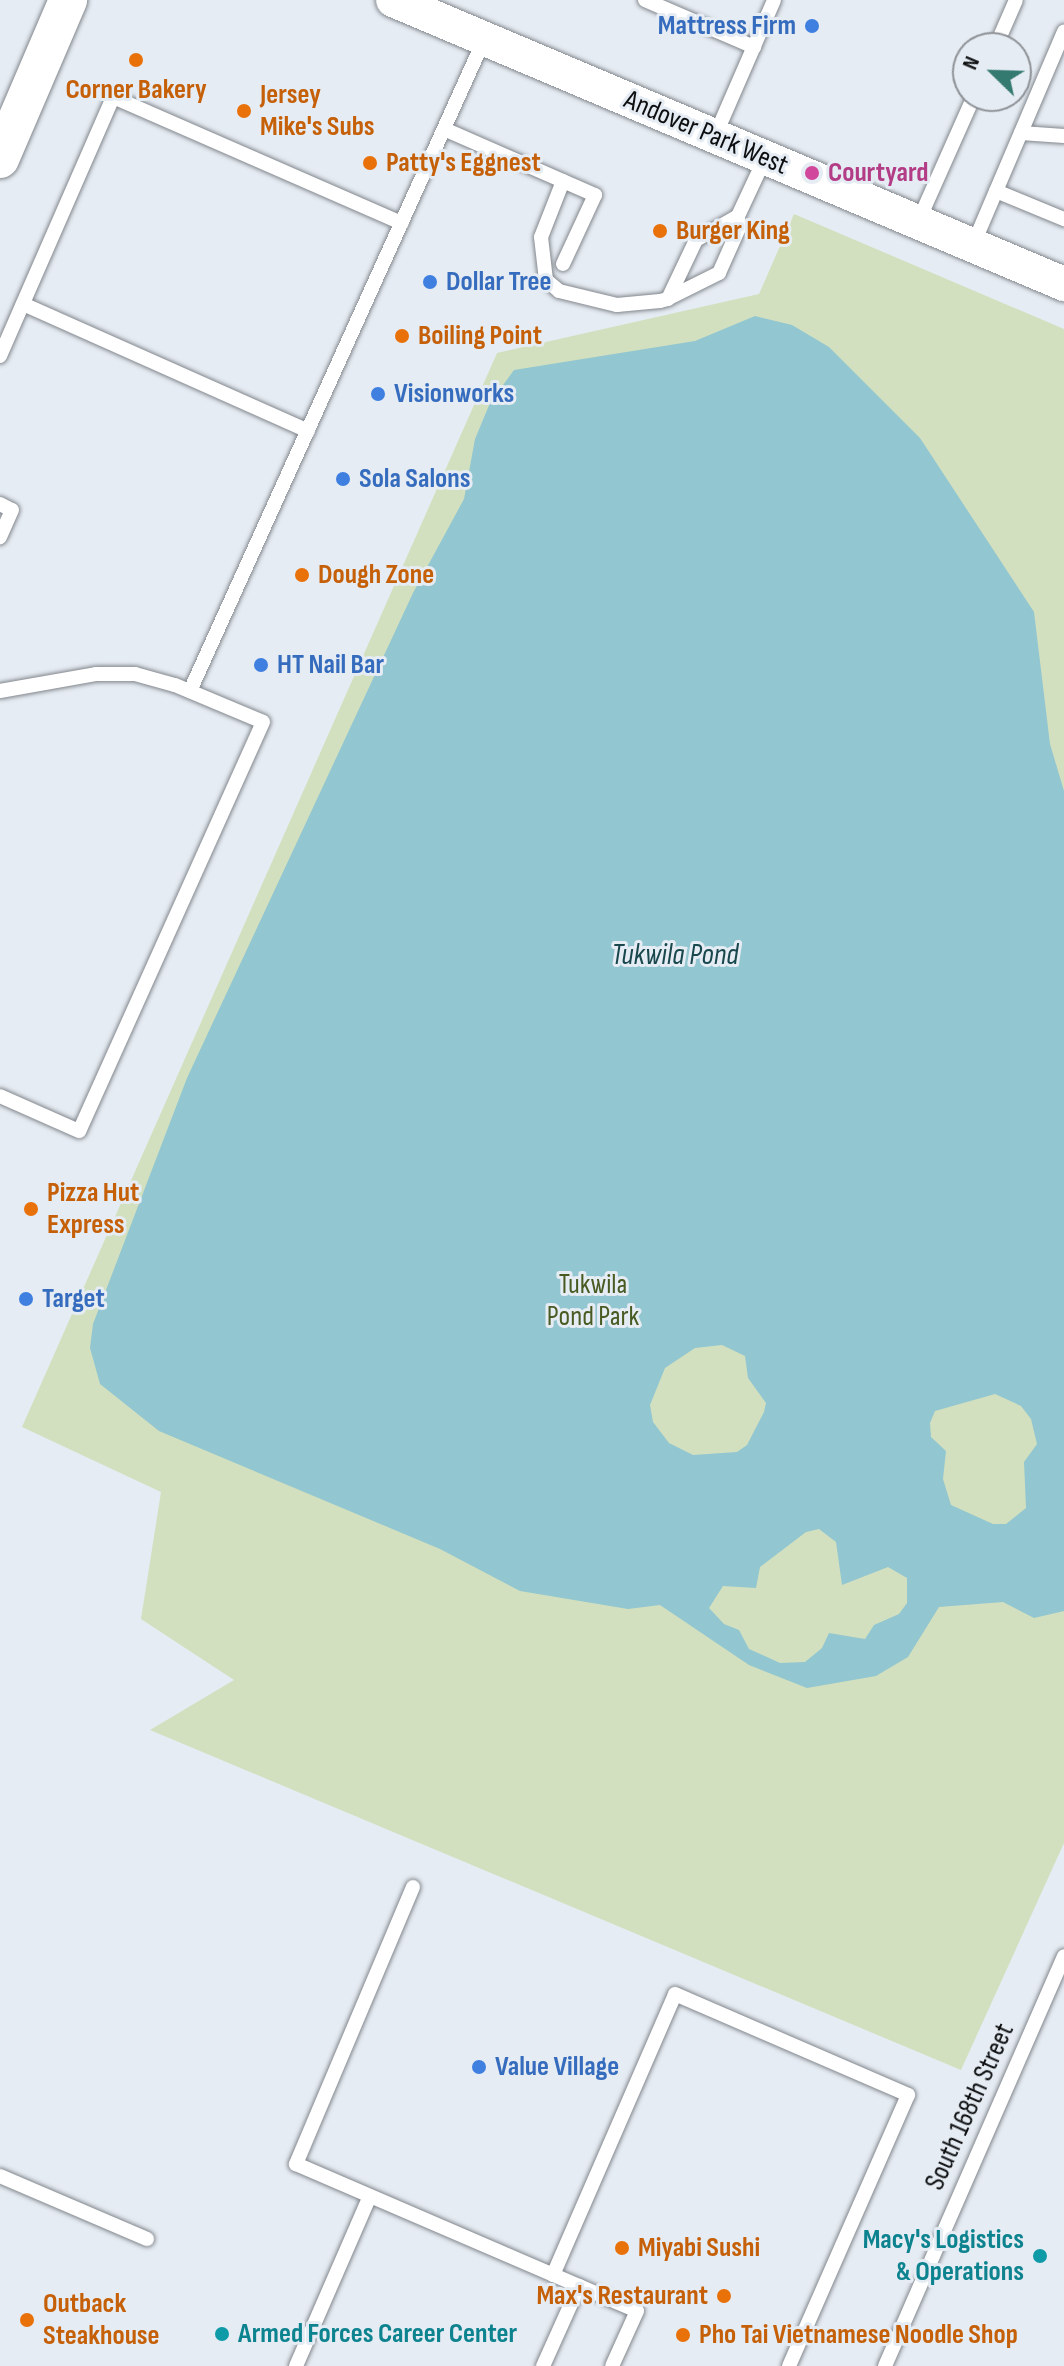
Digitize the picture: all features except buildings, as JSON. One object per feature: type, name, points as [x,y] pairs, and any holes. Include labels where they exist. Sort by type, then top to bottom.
[{"type":"main road","points":[[0,159],[68,0]]},
{"type":"street","name":"Andover Park West","points":[[393,0],[1064,284]]},
{"type":"lane","points":[[645,0],[754,47]]},
{"type":"lane","points":[[715,137],[774,0]]},
{"type":"lane","points":[[1002,32],[1016,0]]},
{"type":"lane","points":[[973,245],[1064,32]]},
{"type":"lane","points":[[190,691],[484,40]]},
{"type":"lane","points":[[0,356],[113,97],[402,223]]},
{"type":"lane","points":[[918,222],[967,112]]},
{"type":"lane","points":[[444,129],[595,195],[563,264]]},
{"type":"lane","points":[[1021,133],[1064,136]]},
{"type":"lane","points":[[563,181],[541,237],[546,280],[559,291],[617,305],[668,299],[719,273],[739,228],[738,216],[765,158]]},
{"type":"lane","points":[[996,191],[1064,219]]},
{"type":"lane","points":[[668,299],[696,240],[738,216]]},
{"type":"lane","points":[[23,304],[308,431]]},
{"type":"lane","points":[[0,504],[12,510],[0,537]]},
{"type":"lane","points":[[0,691],[112,674],[135,674],[190,691],[263,722],[79,1131],[0,1096]]},
{"type":"lane","points":[[413,1887],[296,2164],[637,2311],[612,2366]]},
{"type":"lane","name":"South 168th Street","points":[[885,2366],[1064,1956]]},
{"type":"lane","points":[[553,2275],[675,1994],[908,2095],[789,2366]]},
{"type":"lane","points":[[0,2176],[147,2239]]},
{"type":"lane","points":[[296,2366],[370,2196]]},
{"type":"lane","points":[[543,2366],[579,2286]]},
{"type":"green space","name":"Tukwila Pond","points":[[794,214],[1064,329],[1064,1843],[961,2070],[150,1730],[234,1680],[141,1619],[161,1492],[22,1427],[497,353],[759,294]]},
{"type":"water","name":"Tukwila Pond","points":[[755,316],[792,325],[829,347],[920,438],[1034,612],[1050,744],[1064,791],[1064,1611],[1034,1618],[1003,1602],[939,1607],[908,1657],[876,1676],[807,1688],[749,1665],[660,1605],[628,1609],[520,1591],[440,1549],[159,1431],[100,1384],[90,1348],[93,1324],[187,1078],[413,593],[464,499],[475,439],[490,403],[514,370],[695,341]],"holes":[[[722,1345],[745,1356],[748,1378],[766,1403],[764,1412],[747,1445],[737,1452],[693,1455],[669,1443],[653,1422],[650,1405],[665,1368],[695,1348]],[[995,1394],[1021,1406],[1031,1419],[1037,1444],[1024,1462],[1026,1508],[1006,1524],[993,1524],[951,1505],[943,1479],[946,1451],[931,1437],[930,1423],[935,1411]],[[819,1529],[836,1542],[842,1585],[888,1567],[907,1578],[907,1603],[899,1614],[874,1625],[865,1639],[829,1633],[822,1648],[805,1662],[780,1663],[749,1649],[739,1630],[724,1624],[709,1608],[723,1586],[756,1588],[760,1567],[806,1532]]]},
{"type":"place","name":"Mattress Firm","points":[[812,26]]},
{"type":"place","name":"Corner Bakery","points":[[136,60]]},
{"type":"place","name":"Jersey Mike's Subs","points":[[244,111]]},
{"type":"place","name":"Patty's Eggnest","points":[[370,163]]},
{"type":"place","name":"Courtyard","points":[[812,173]]},
{"type":"place","name":"Burger King","points":[[660,231]]},
{"type":"place","name":"Dollar Tree","points":[[430,282]]},
{"type":"place","name":"Boiling Point","points":[[402,336]]},
{"type":"place","name":"Visionworks","points":[[378,394]]},
{"type":"place","name":"Sola Salons","points":[[343,479]]},
{"type":"place","name":"Dough Zone","points":[[302,575]]},
{"type":"place","name":"HT Nail Bar","points":[[261,665]]},
{"type":"place","name":"Pizza Hut Express","points":[[31,1209]]},
{"type":"place","name":"Target","points":[[26,1299]]},
{"type":"place","name":"Value Village","points":[[479,2067]]},
{"type":"place","name":"Miyabi Sushi","points":[[622,2248]]},
{"type":"place","name":"Macy's Logistics & Operations","points":[[1040,2256]]},
{"type":"place","name":"Max's Restaurant","points":[[724,2296]]},
{"type":"place","name":"Outback Steakhouse","points":[[27,2320]]},
{"type":"place","name":"Armed Forces Career Center","points":[[222,2334]]},
{"type":"place","name":"Pho Tai Vietnamese Noodle Shop","points":[[683,2335]]},
{"type":"park label","name":"Tukwila Pond Park","points":[[593,1301]]}]
